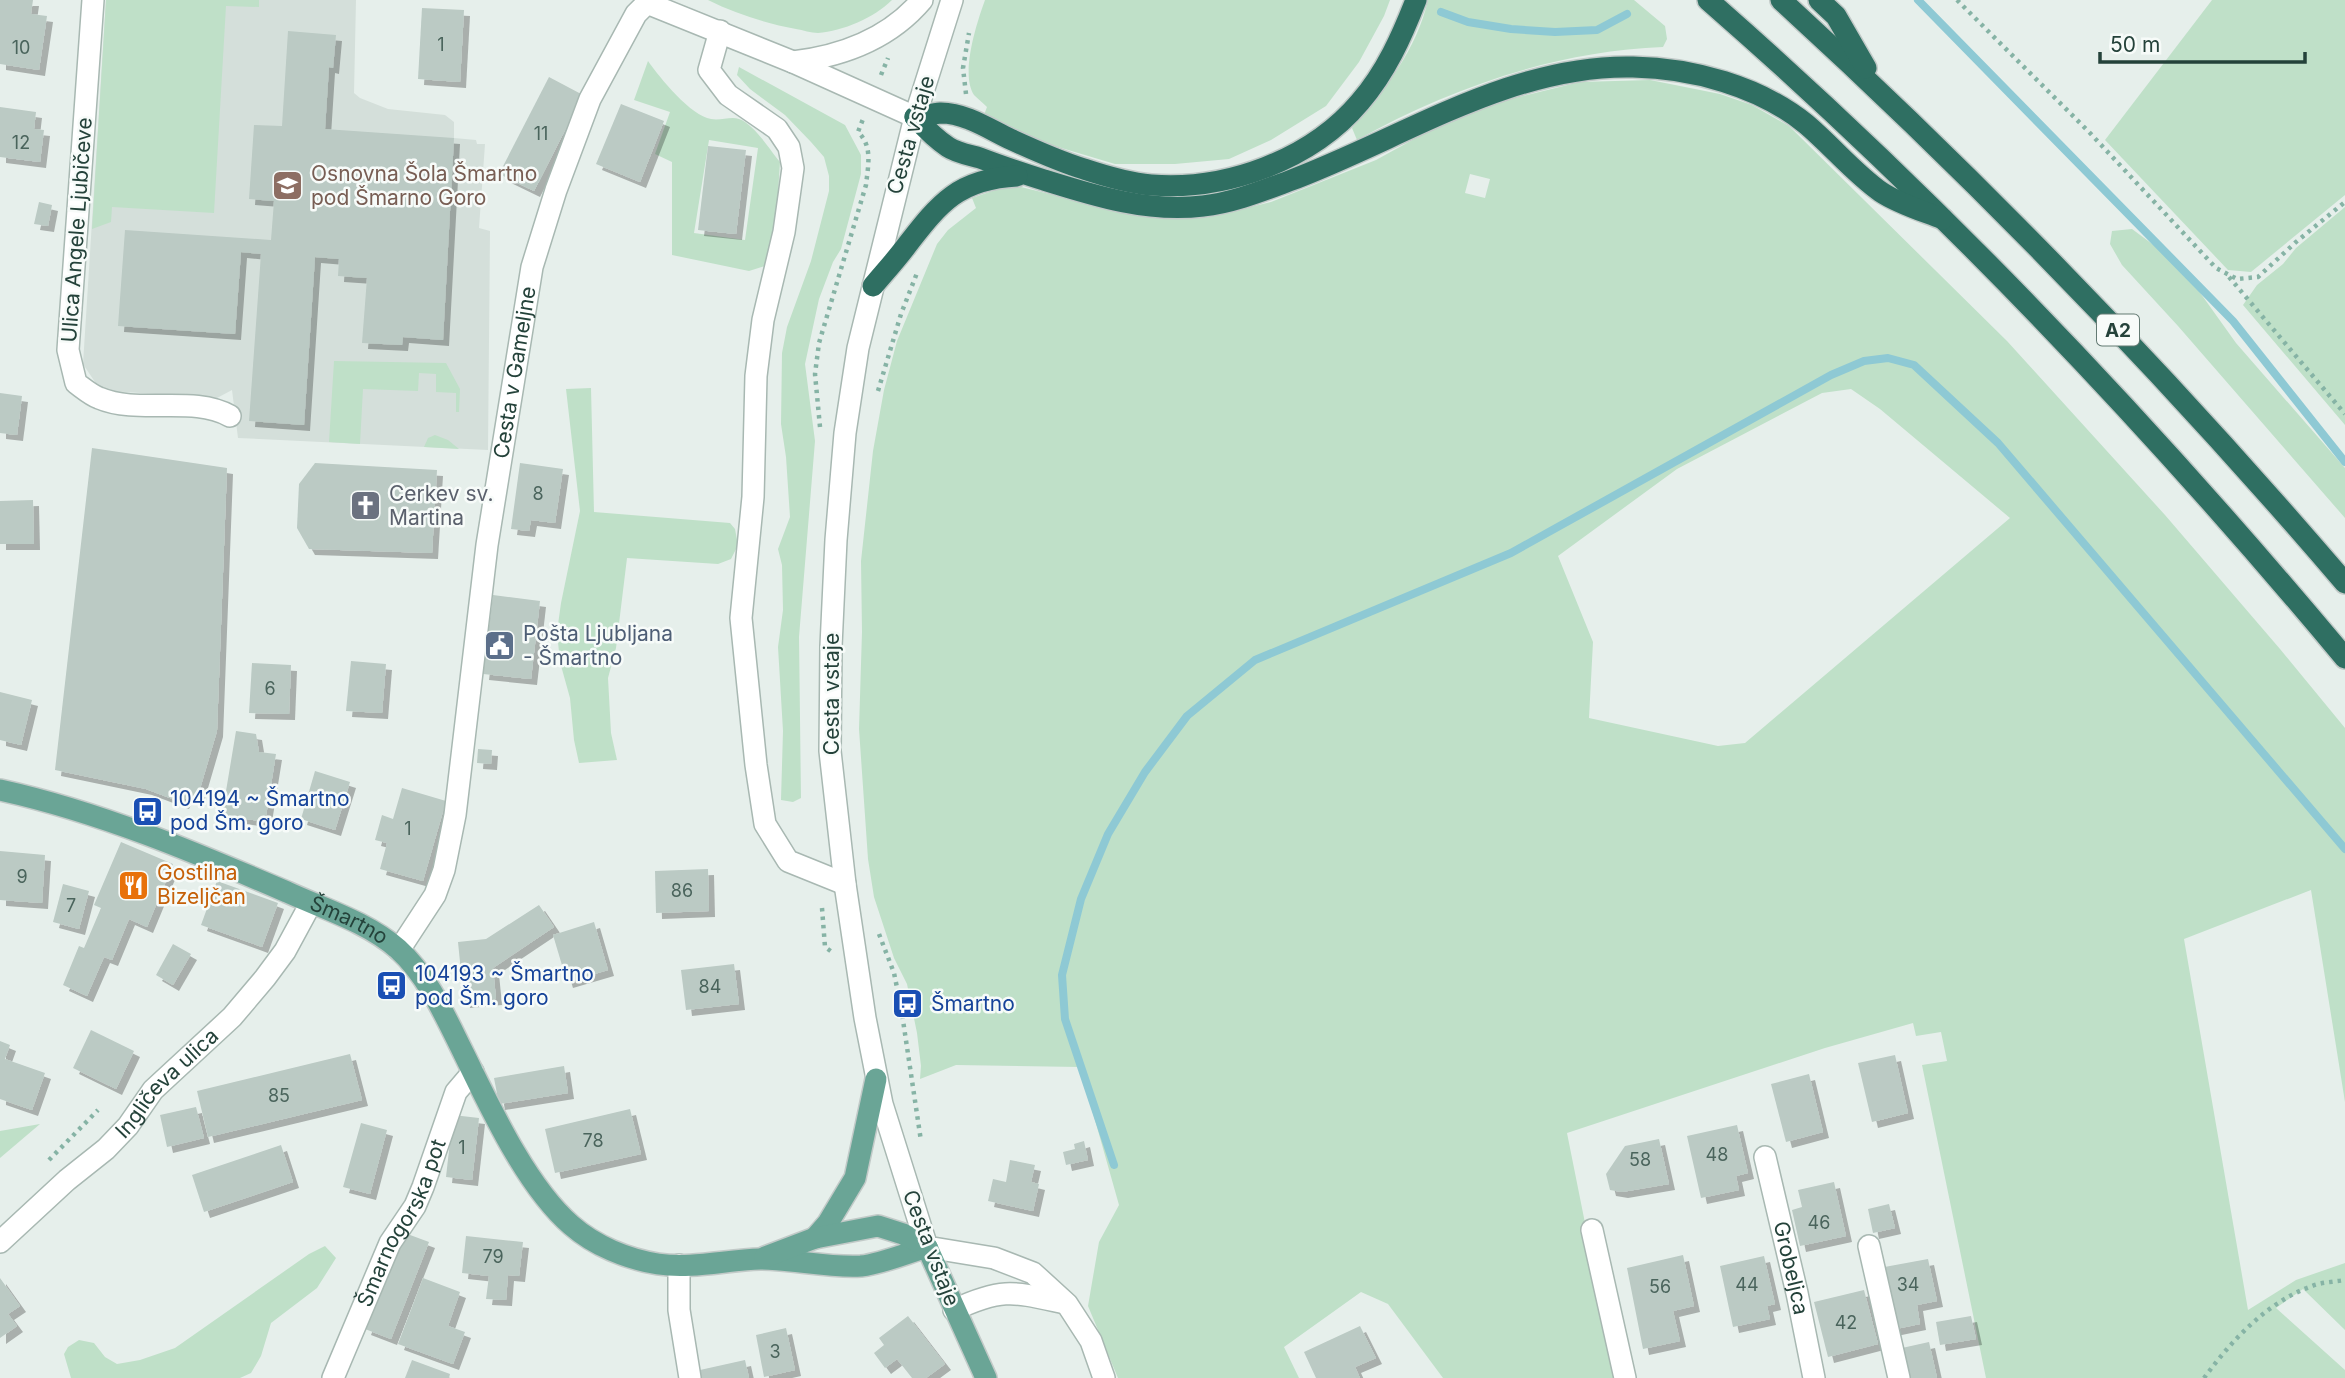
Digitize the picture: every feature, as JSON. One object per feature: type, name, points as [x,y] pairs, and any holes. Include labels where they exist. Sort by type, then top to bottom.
[{"type":"highway","points":[[915,117],[942,113],[962,117],[1057,159],[1129,182],[1194,185],[1223,180],[1275,163],[1306,147],[1343,120],[1367,94],[1386,65],[1416,0]]},
{"type":"highway","name":"A2","points":[[1708,0],[1833,113],[1943,219],[2052,330],[2204,493],[2345,658]]},
{"type":"highway","name":"A2","points":[[1781,0],[1878,88],[2057,266],[2172,387],[2345,583]]},
{"type":"highway","points":[[1819,0],[1836,16],[1878,88]]},
{"type":"highway","points":[[915,117],[951,149],[1030,176],[1101,197],[1135,204],[1184,208],[1213,205],[1316,171],[1468,104],[1532,81],[1587,69],[1633,67],[1693,73],[1766,99],[1805,124],[1882,193],[1943,219]]},
{"type":"highway","points":[[873,286],[934,210],[950,197],[971,184],[993,177],[1030,176]]},
{"type":"main road","name":"Šmartno","points":[[0,790],[127,826],[202,855],[367,928],[399,950],[428,987],[508,1139],[531,1177],[570,1224],[587,1237],[630,1257],[658,1264],[760,1259]]},
{"type":"main road","points":[[815,1238],[828,1223],[855,1178],[876,1079]]},
{"type":"main road","points":[[760,1259],[815,1238],[878,1226],[903,1234],[927,1247]]},
{"type":"main road","points":[[760,1259],[863,1266],[927,1247]]},
{"type":"main road","name":"Cesta vstaje","points":[[927,1247],[986,1378]]},
{"type":"street","name":"Ulica Angele Ljubičeve","points":[[93,0],[68,350],[76,383],[99,398],[126,405],[212,408],[230,416]]},
{"type":"street","points":[[793,62],[828,57],[864,45],[900,22],[922,0]]},
{"type":"street","name":"Cesta vstaje","points":[[927,1247],[908,1193],[876,1079],[845,884],[830,751],[836,540],[845,433],[858,348],[915,117],[952,0]]},
{"type":"street","name":"Cesta v Gameljne","points":[[399,950],[435,895],[444,870],[455,815],[487,545],[533,267],[556,190],[590,99],[636,15],[654,2],[915,117]]},
{"type":"street","points":[[720,31],[709,70],[728,95],[777,129],[789,147],[793,168],[784,232],[763,320],[756,376],[753,497],[741,618],[756,765],[765,824],[788,861],[845,884]]},
{"type":"street","name":"Ingličeva ulica","points":[[0,1242],[66,1180],[106,1149],[128,1126],[153,1090],[232,1017],[285,951],[311,903]]},
{"type":"street","name":"Šmarnogorska pot","points":[[334,1378],[390,1243],[415,1206],[456,1093],[473,1072]]},
{"type":"street","name":"Grobeljca","points":[[1765,1157],[1814,1378]]},
{"type":"street","points":[[1592,1230],[1625,1378]]},
{"type":"street","points":[[1869,1246],[1899,1378]]},
{"type":"street","points":[[927,1247],[994,1258],[1033,1273],[1067,1304],[1091,1341],[1104,1378]]},
{"type":"street","points":[[680,1265],[677,1286],[679,1310],[690,1378]]},
{"type":"street","points":[[954,1310],[978,1299],[1002,1293],[1019,1293],[1067,1304]]},
{"type":"path","points":[[1957,0],[2090,133],[2216,268],[2226,274],[2237,279],[2258,277],[2345,202]]},
{"type":"path","points":[[968,103],[960,67],[970,29]]},
{"type":"path","points":[[875,403],[897,326],[920,267]]},
{"type":"path","points":[[2226,274],[2345,414]]},
{"type":"path","points":[[877,929],[894,973],[921,1142]]},
{"type":"path","points":[[2204,1378],[2226,1348],[2278,1302],[2314,1285],[2345,1280]]},
{"type":"shaded area","name":"Osnovna Šola Šmartno pod Šmarno Goro","points":[[106,0],[356,0],[354,93],[388,109],[445,115],[454,122],[454,138],[476,140],[477,144],[485,144],[479,228],[490,231],[488,450],[238,438],[232,390],[217,398],[110,391],[97,385],[83,364]]},
{"type":"green space","points":[[106,0],[259,0],[259,7],[226,6],[214,213],[112,207],[111,222],[92,229]]},
{"type":"green space","points":[[708,0],[892,0],[858,22],[838,30],[818,33],[762,21]]},
{"type":"green space","points":[[985,0],[1390,0],[1359,62],[1326,106],[1271,140],[1229,159],[1175,164],[1115,164],[1038,141],[984,115],[987,107],[974,95],[970,86],[969,62]]},
{"type":"green space","points":[[1428,0],[1634,0],[1665,26],[1667,39],[1663,47],[1583,56],[1505,76],[1429,104],[1357,140],[1352,128],[1376,99],[1408,52]]},
{"type":"green space","points":[[2212,0],[2345,0],[2345,195],[2251,272],[2228,270],[2105,140]]},
{"type":"green space","points":[[648,61],[668,86],[694,111],[711,119],[739,119],[750,126],[767,144],[780,162],[777,209],[765,266],[749,271],[672,255],[672,162],[655,154],[670,112],[634,100]],"holes":[[[709,140],[758,148],[745,240],[694,233]]]},
{"type":"green space","points":[[739,67],[845,125],[861,155],[861,174],[841,249],[819,299],[805,364],[815,441],[799,637],[801,798],[793,802],[781,800],[783,731],[778,647],[783,610],[782,565],[778,549],[790,517],[781,424],[782,353],[787,327],[811,261],[829,191],[829,176],[824,157],[785,115],[750,89],[737,75]]},
{"type":"green space","points":[[1650,80],[1720,94],[1752,105],[1789,126],[2007,341],[2165,515],[2345,728],[2345,1102],[2311,890],[2184,939],[2248,1310],[2296,1280],[2345,1263],[2345,1330],[2303,1289],[2276,1308],[2345,1370],[2345,1378],[1986,1378],[1922,1065],[1947,1061],[1941,1032],[1916,1036],[1913,1023],[1825,1048],[1567,1133],[1616,1378],[1443,1378],[1388,1304],[1361,1292],[1284,1347],[1299,1378],[1118,1378],[1088,1306],[1099,1242],[1119,1205],[1080,1067],[956,1065],[920,1079],[917,1033],[907,984],[894,958],[874,897],[868,859],[859,729],[861,561],[873,451],[884,390],[897,341],[937,244],[948,230],[976,208],[972,198],[998,189],[1021,187],[1127,213],[1185,219],[1209,217],[1271,202],[1376,160],[1425,133],[1495,103],[1580,82]],"holes":[[[1470,174],[1490,179],[1485,198],[1465,193]],[[1851,389],[1880,409],[2010,518],[1745,743],[1718,746],[1589,718],[1593,642],[1558,556],[1677,469],[1822,393]]]},
{"type":"green space","points":[[2345,207],[2345,425],[2243,305],[2257,285]]},
{"type":"green space","points":[[2132,229],[2163,252],[2196,287],[2236,343],[2345,468],[2345,518],[2122,265],[2110,244],[2112,231]]},
{"type":"green space","points":[[334,361],[446,363],[460,389],[459,412],[456,412],[456,393],[436,392],[436,374],[419,373],[418,391],[363,389],[360,444],[329,442]]},
{"type":"green space","points":[[591,388],[594,512],[730,523],[735,529],[738,545],[731,559],[718,564],[627,558],[616,648],[608,678],[611,733],[617,760],[579,763],[557,632],[580,511],[566,389]]},
{"type":"green space","points":[[435,435],[448,440],[459,449],[424,447],[428,438]]},
{"type":"green space","points":[[40,1124],[0,1158],[0,1131]]},
{"type":"green space","points":[[325,1246],[336,1258],[317,1288],[271,1323],[261,1356],[251,1373],[240,1378],[71,1378],[64,1354],[68,1347],[79,1340],[94,1343],[105,1357],[117,1364],[140,1360],[175,1348],[309,1254]]},
{"type":"building","points":[[0,0],[33,0],[31,14],[47,16],[39,70],[0,64]]},
{"type":"building","points":[[422,8],[464,10],[460,82],[418,79]]},
{"type":"building","points":[[288,31],[336,35],[333,68],[329,67],[325,129],[454,138],[443,340],[403,337],[402,345],[362,343],[367,278],[338,276],[339,259],[315,257],[304,425],[249,421],[261,254],[241,252],[235,334],[118,326],[125,230],[271,240],[274,201],[249,199],[254,125],[282,126]]},
{"type":"building","points":[[549,77],[583,95],[534,191],[499,174]]},
{"type":"building","points":[[621,104],[664,121],[640,182],[596,164]]},
{"type":"building","points":[[0,107],[36,112],[34,129],[44,130],[40,162],[0,157]]},
{"type":"building","points":[[708,146],[746,150],[736,234],[698,230]]},
{"type":"building","points":[[39,202],[52,205],[48,226],[34,224]]},
{"type":"building","points":[[0,393],[22,396],[17,435],[0,433]]},
{"type":"building","points":[[92,448],[227,468],[217,731],[197,799],[186,797],[183,803],[146,789],[55,770]]},
{"type":"building","name":"Cerkev sv. Martina","points":[[315,463],[437,470],[432,553],[309,549],[297,528],[299,484]]},
{"type":"building","points":[[520,463],[563,469],[555,523],[531,520],[529,531],[511,529]]},
{"type":"building","points":[[33,500],[34,544],[0,544],[0,501]]},
{"type":"building","points":[[493,595],[540,601],[531,679],[483,674]]},
{"type":"building","points":[[351,661],[386,664],[382,713],[346,711]]},
{"type":"building","points":[[252,663],[291,665],[289,714],[249,713]]},
{"type":"building","points":[[0,692],[32,700],[21,745],[0,740]]},
{"type":"building","points":[[236,731],[256,734],[259,752],[276,754],[265,822],[222,815]]},
{"type":"building","points":[[478,749],[492,750],[491,764],[477,763]]},
{"type":"building","points":[[315,771],[350,782],[335,830],[301,819]]},
{"type":"building","points":[[402,788],[446,801],[423,881],[380,869],[387,843],[375,840],[382,815],[393,819]]},
{"type":"building","name":"Gostilna Bizeljčan","points":[[121,842],[173,864],[147,927],[129,919],[112,960],[104,957],[87,996],[63,985],[79,946],[84,948],[101,908],[94,905]]},
{"type":"building","points":[[0,851],[45,855],[42,903],[0,900]]},
{"type":"building","points":[[708,869],[709,911],[656,913],[655,871]]},
{"type":"building","points":[[217,881],[278,903],[262,947],[201,925]]},
{"type":"building","points":[[63,884],[89,891],[79,929],[53,922]]},
{"type":"building","points":[[539,905],[554,927],[493,968],[496,999],[464,1002],[458,942],[486,939]]},
{"type":"building","points":[[594,922],[608,970],[567,982],[553,935]]},
{"type":"building","points":[[173,944],[191,954],[173,985],[156,975]]},
{"type":"building","points":[[734,964],[739,1004],[686,1010],[681,970]]},
{"type":"building","points":[[91,1030],[134,1051],[116,1089],[73,1068]]},
{"type":"building","points":[[0,1041],[10,1045],[5,1059],[45,1073],[32,1110],[0,1099]]},
{"type":"building","points":[[350,1054],[362,1100],[208,1137],[197,1091]]},
{"type":"building","points":[[1895,1055],[1908,1113],[1872,1122],[1858,1063]]},
{"type":"building","points":[[564,1066],[568,1093],[499,1104],[494,1078]]},
{"type":"building","points":[[1809,1074],[1823,1132],[1786,1142],[1771,1084]]},
{"type":"building","points":[[196,1107],[204,1138],[167,1147],[160,1115]]},
{"type":"building","points":[[630,1109],[641,1154],[555,1173],[545,1129]]},
{"type":"building","points":[[453,1115],[479,1118],[472,1180],[446,1177]]},
{"type":"building","points":[[361,1123],[387,1130],[370,1194],[343,1187]]},
{"type":"building","points":[[1737,1125],[1748,1173],[1736,1176],[1739,1190],[1701,1198],[1687,1136]]},
{"type":"building","points":[[1659,1139],[1669,1184],[1622,1192],[1610,1190],[1606,1174],[1625,1146]]},
{"type":"building","points":[[1084,1141],[1088,1160],[1066,1165],[1063,1152],[1075,1149],[1074,1144]]},
{"type":"building","points":[[281,1145],[293,1182],[204,1212],[192,1175]]},
{"type":"building","points":[[1010,1160],[1035,1165],[1031,1182],[1039,1184],[1033,1211],[988,1201],[993,1179],[1006,1182]]},
{"type":"building","points":[[1834,1182],[1846,1236],[1800,1246],[1792,1210],[1802,1207],[1798,1190]]},
{"type":"building","points":[[1889,1204],[1895,1228],[1873,1233],[1868,1209]]},
{"type":"building","points":[[402,1232],[429,1242],[391,1339],[365,1329]]},
{"type":"building","points":[[466,1236],[523,1242],[519,1276],[508,1275],[506,1300],[486,1299],[489,1276],[462,1273]]},
{"type":"building","points":[[1683,1255],[1694,1306],[1673,1311],[1680,1341],[1643,1349],[1627,1268]]},
{"type":"building","points":[[1764,1256],[1775,1304],[1767,1306],[1770,1319],[1733,1327],[1720,1266]]},
{"type":"building","points":[[1928,1259],[1937,1301],[1917,1305],[1920,1324],[1891,1330],[1879,1268]]},
{"type":"building","points":[[0,1278],[20,1306],[8,1314],[17,1326],[0,1338]]},
{"type":"building","points":[[423,1278],[460,1292],[448,1326],[465,1332],[453,1364],[398,1344]]},
{"type":"building","points":[[1864,1290],[1878,1344],[1828,1357],[1814,1302]]},
{"type":"building","points":[[908,1316],[945,1364],[926,1378],[912,1378],[897,1359],[885,1368],[874,1353],[884,1345],[879,1338]]},
{"type":"building","points":[[1971,1316],[1976,1339],[1940,1345],[1936,1322]]},
{"type":"building","points":[[1360,1326],[1376,1358],[1355,1367],[1360,1378],[1316,1378],[1304,1352]]},
{"type":"building","points":[[786,1328],[795,1370],[764,1377],[756,1335]]},
{"type":"building","points":[[1929,1342],[1937,1378],[1908,1378],[1902,1348]]},
{"type":"building","points":[[412,1360],[450,1374],[449,1378],[405,1378]]},
{"type":"building","points":[[745,1360],[749,1378],[701,1378],[700,1370]]},
{"type":"waterway","points":[[1918,0],[2233,321],[2345,462]]},
{"type":"waterway","points":[[1441,12],[1468,22],[1555,32],[1597,30],[1627,14]]},
{"type":"waterway","points":[[1114,1165],[1065,1019],[1062,975],[1081,899],[1108,834],[1145,772],[1187,716],[1255,660],[1511,553],[1831,375],[1864,361],[1888,358],[1914,365],[1998,443],[2345,849]]},
{"type":"place","name":"Osnovna Šola Šmartno pod Šmarno Goro","points":[[288,186]]},
{"type":"place","name":"Cerkev sv. Martina","points":[[366,506]]},
{"type":"place","name":"Pošta Ljubljana - Šmartno","points":[[500,646]]},
{"type":"place","name":"104194 ~ Šmartno pod Šm. goro","points":[[147,811]]},
{"type":"place","name":"Gostilna Bizeljčan","points":[[134,885]]},
{"type":"place","name":"104193 ~ Šmartno pod Šm. goro","points":[[392,986]]},
{"type":"place","name":"Šmartno","points":[[908,1004]]}]
